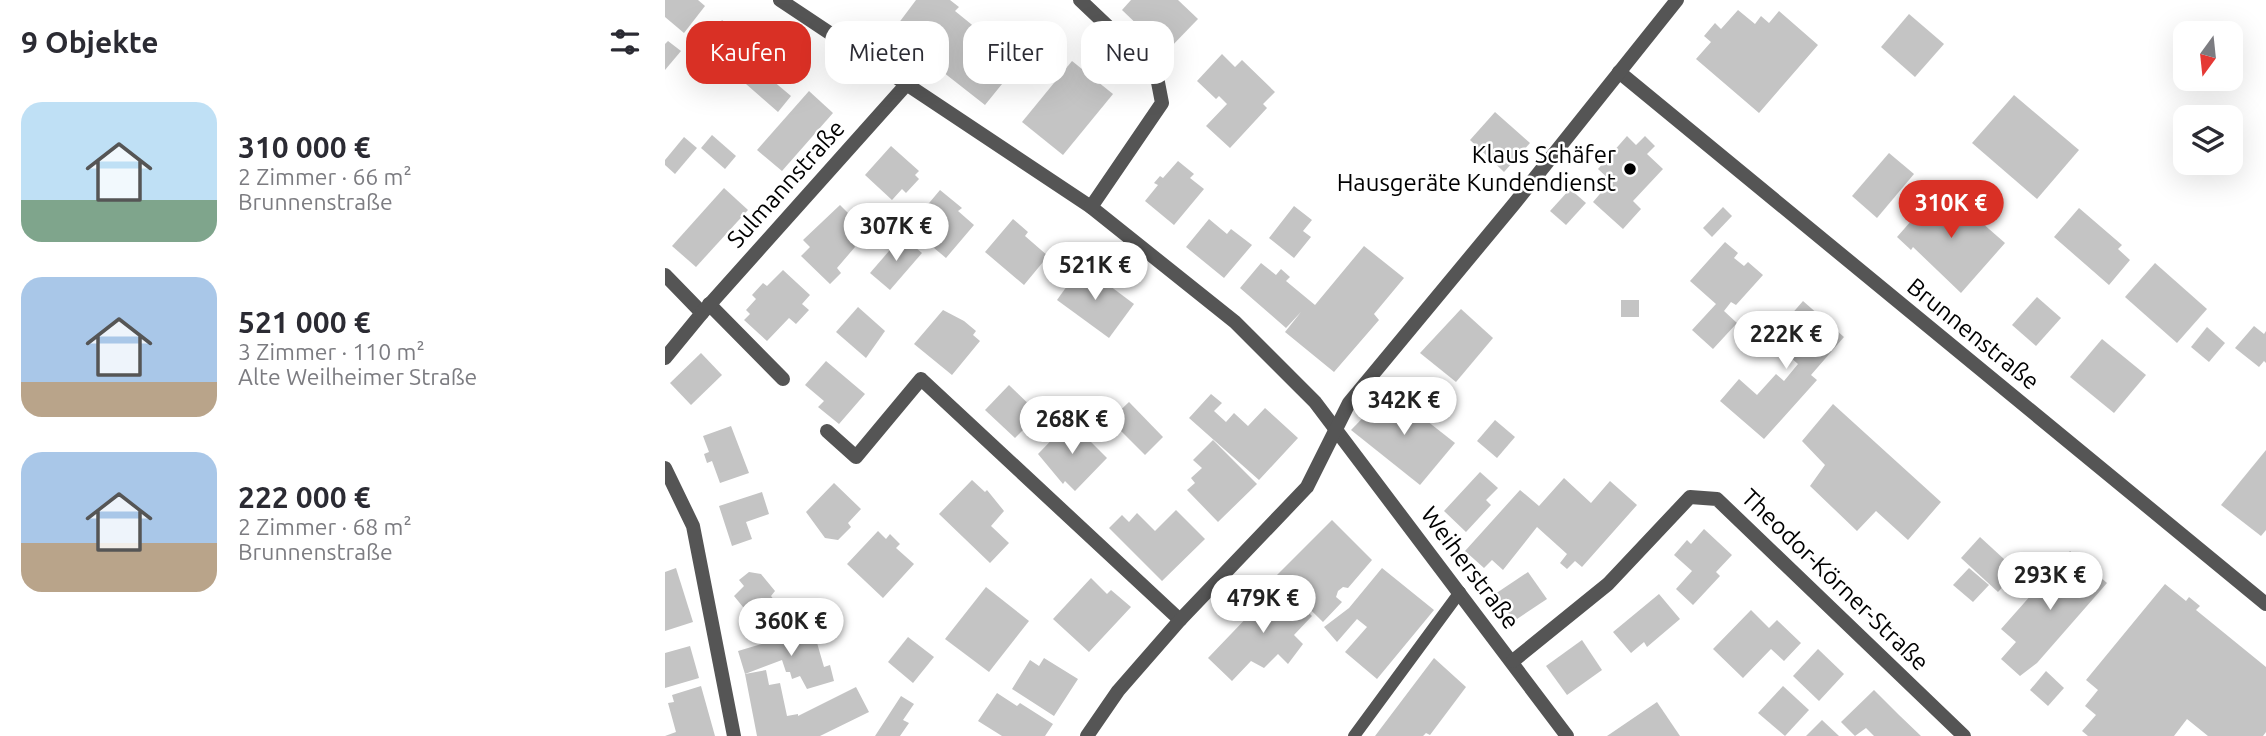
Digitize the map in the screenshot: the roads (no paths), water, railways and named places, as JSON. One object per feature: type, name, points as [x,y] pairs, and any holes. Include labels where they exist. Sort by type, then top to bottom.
[{"type":"street","name":"Weiherstraße","points":[[780,0],[905,86],[1091,207],[1235,322],[1315,402],[1513,661],[1566,736]]},
{"type":"street","points":[[1080,0],[1156,72],[1162,103],[1091,207]]},
{"type":"street","points":[[1087,736],[1118,691],[1179,620],[1307,487],[1349,402],[1677,0]]},
{"type":"street","name":"Brunnenstraße","points":[[1619,72],[2266,604]]},
{"type":"street","name":"Sulmannstraße","points":[[665,358],[905,86]]},
{"type":"street","points":[[665,275],[783,379]]},
{"type":"street","points":[[827,431],[856,457],[921,379],[1179,620]]},
{"type":"street","points":[[665,468],[693,526],[734,736]]},
{"type":"street","name":"Theodor-Körner-Straße","points":[[1513,661],[1608,583],[1690,497],[1717,499],[1964,736]]},
{"type":"lane","points":[[1354,736],[1460,592]]},
{"type":"place","name":"Klaus Schäfer Hausgeräte Kundendienst","points":[[1630,169]]}]
